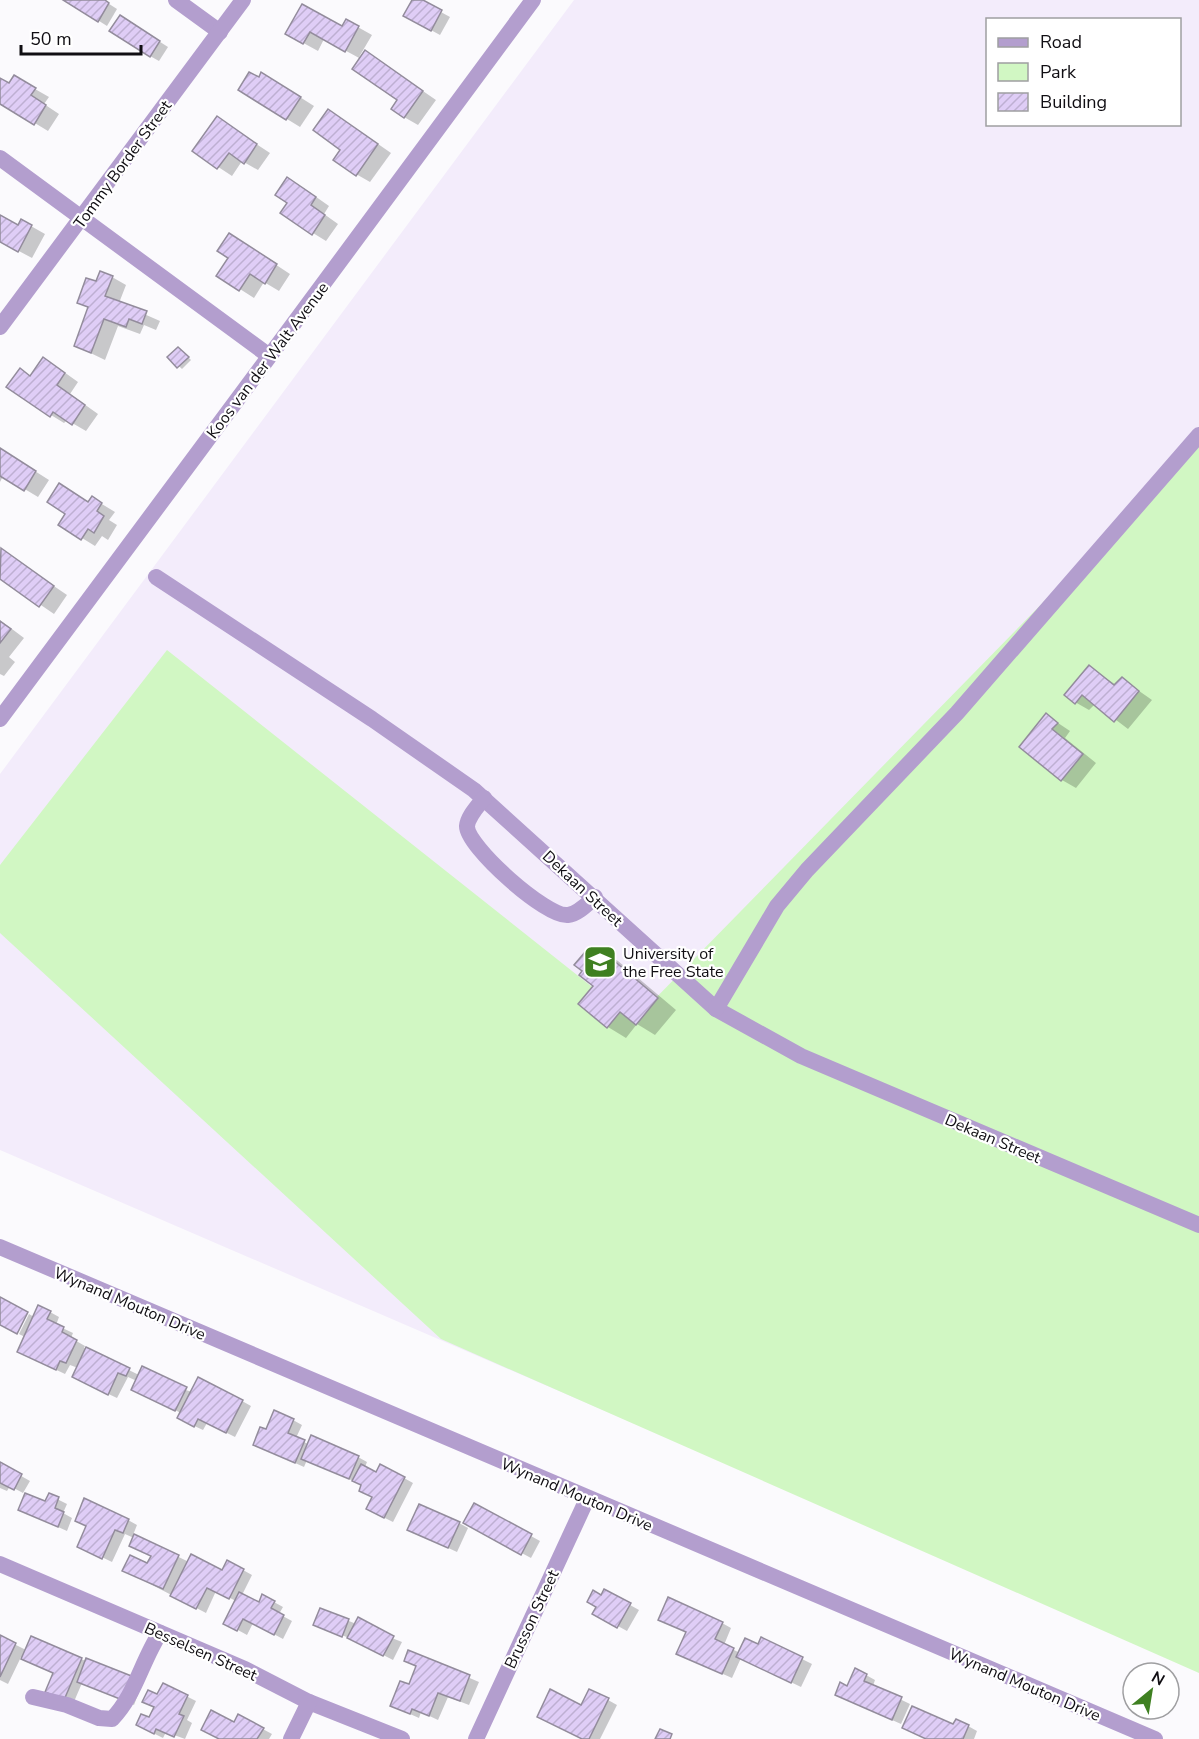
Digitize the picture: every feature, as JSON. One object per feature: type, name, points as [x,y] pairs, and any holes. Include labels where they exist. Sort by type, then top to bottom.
[{"type":"street","points":[[177,0],[219,32]]},
{"type":"street","name":"Tommy Border Street","points":[[0,327],[243,0]]},
{"type":"street","name":"Koos van der Walt Avenue","points":[[0,720],[268,355],[364,232],[533,0]]},
{"type":"street","points":[[0,158],[268,355]]},
{"type":"street","points":[[716,1009],[777,906],[807,870],[957,713],[1199,435]]},
{"type":"street","name":"Dekaan Street","points":[[156,577],[372,719],[484,798],[595,897],[661,962],[716,1009],[801,1056],[1199,1225]]},
{"type":"street","points":[[484,798],[469,819],[467,828],[471,838],[514,882],[544,908],[566,916],[575,913],[595,897]]},
{"type":"street","name":"Wynand Mouton Drive","points":[[0,1246],[586,1499],[1155,1739]]},
{"type":"street","name":"Brusson Street","points":[[476,1739],[586,1499]]},
{"type":"street","name":"Besselsen Street","points":[[0,1564],[245,1669],[309,1702],[402,1739]]},
{"type":"street","points":[[33,1697],[68,1705],[99,1718],[112,1719],[124,1707],[138,1673],[160,1633]]},
{"type":"street","points":[[291,1739],[309,1702]]},
{"type":"shaded area","name":"University of the Free State","points":[[574,0],[1199,0],[1199,1667],[0,1150],[0,774]]},
{"type":"green space","points":[[1199,443],[1199,1673],[1181,1665],[1181,1661],[1172,1661],[441,1339],[0,933],[0,865],[167,650],[596,990],[644,1010]]},
{"type":"building","points":[[63,0],[105,0],[109,3],[98,22]]},
{"type":"building","points":[[412,0],[423,0],[442,10],[431,31],[403,16]]},
{"type":"building","points":[[302,4],[342,26],[346,19],[359,26],[345,52],[310,32],[303,44],[285,34]]},
{"type":"building","points":[[120,15],[160,41],[150,57],[109,31]]},
{"type":"building","points":[[365,50],[423,91],[404,118],[391,109],[397,100],[352,69]]},
{"type":"building","points":[[249,72],[259,77],[261,72],[301,97],[286,120],[238,90]]},
{"type":"building","points":[[14,75],[36,88],[31,95],[46,105],[34,125],[0,104],[0,78],[9,83]]},
{"type":"building","points":[[328,109],[378,144],[356,176],[333,160],[340,150],[313,130]]},
{"type":"building","points":[[217,116],[257,144],[244,164],[229,153],[217,169],[192,151]]},
{"type":"building","points":[[287,177],[316,197],[311,205],[325,215],[312,235],[280,213],[287,203],[275,195]]},
{"type":"building","points":[[0,215],[18,225],[21,219],[32,225],[18,252],[0,242]]},
{"type":"building","points":[[229,233],[277,264],[265,284],[250,274],[239,291],[216,276],[228,258],[217,251]]},
{"type":"building","points":[[100,271],[113,276],[105,296],[147,311],[142,324],[129,319],[126,327],[104,319],[91,353],[74,346],[88,307],[77,303],[86,278],[96,281]]},
{"type":"building","points":[[178,347],[189,357],[177,368],[167,357]]},
{"type":"building","points":[[43,357],[65,373],[57,385],[85,405],[72,425],[53,412],[50,417],[6,387],[20,368],[30,376]]},
{"type":"building","points":[[0,448],[36,471],[24,491],[0,476]]},
{"type":"building","points":[[59,483],[88,502],[92,496],[102,503],[97,511],[104,516],[94,533],[88,529],[81,540],[58,525],[65,514],[47,502]]},
{"type":"building","points":[[1,548],[54,586],[39,607],[0,579]]},
{"type":"building","points":[[0,621],[11,629],[0,643]]},
{"type":"building","points":[[1089,665],[1114,685],[1122,677],[1139,691],[1114,722],[1082,695],[1075,704],[1064,695]]},
{"type":"building","points":[[1046,713],[1058,723],[1052,729],[1083,754],[1061,781],[1019,747]]},
{"type":"building","points":[[599,948],[658,998],[636,1025],[620,1012],[607,1028],[578,1004],[593,986],[579,975],[582,971],[574,965],[585,952],[591,957]]},
{"type":"building","points":[[0,1297],[28,1312],[17,1334],[0,1325]]},
{"type":"building","points":[[38,1305],[51,1311],[47,1319],[64,1327],[62,1332],[77,1340],[66,1363],[60,1361],[56,1370],[17,1352]]},
{"type":"building","points":[[86,1347],[130,1368],[126,1376],[118,1373],[108,1395],[72,1377]]},
{"type":"building","points":[[142,1366],[187,1387],[175,1411],[131,1390]]},
{"type":"building","points":[[198,1377],[243,1400],[226,1433],[198,1419],[194,1427],[177,1418]]},
{"type":"building","points":[[274,1410],[294,1419],[288,1433],[305,1440],[295,1463],[253,1445],[260,1427],[266,1429]]},
{"type":"building","points":[[311,1435],[359,1456],[349,1479],[301,1459]]},
{"type":"building","points":[[0,1462],[22,1474],[14,1490],[0,1483]]},
{"type":"building","points":[[361,1464],[376,1472],[380,1464],[405,1477],[384,1518],[366,1509],[372,1497],[359,1491],[361,1485],[352,1481]]},
{"type":"building","points":[[25,1493],[45,1501],[49,1493],[59,1497],[55,1508],[64,1512],[58,1527],[18,1510]]},
{"type":"building","points":[[84,1498],[129,1519],[123,1533],[115,1530],[102,1559],[77,1547],[86,1526],[75,1521]]},
{"type":"building","points":[[474,1503],[532,1534],[521,1555],[463,1523]]},
{"type":"building","points":[[419,1504],[460,1522],[448,1548],[407,1530]]},
{"type":"building","points":[[134,1534],[179,1555],[163,1589],[122,1571],[130,1555],[147,1563],[151,1556],[129,1546]]},
{"type":"building","points":[[191,1554],[222,1570],[227,1560],[244,1569],[229,1599],[207,1588],[196,1609],[170,1596]]},
{"type":"building","points":[[604,1589],[631,1603],[617,1628],[592,1614],[596,1607],[587,1602],[593,1590],[601,1595]]},
{"type":"building","points":[[239,1592],[259,1602],[262,1594],[275,1601],[271,1608],[284,1615],[274,1635],[243,1619],[237,1631],[223,1624]]},
{"type":"building","points":[[668,1597],[723,1622],[715,1639],[734,1648],[722,1674],[676,1654],[686,1632],[658,1620]]},
{"type":"building","points":[[320,1608],[349,1619],[342,1637],[313,1625]]},
{"type":"building","points":[[358,1617],[394,1636],[383,1656],[347,1638]]},
{"type":"building","points":[[0,1635],[16,1643],[0,1677]]},
{"type":"building","points":[[31,1636],[82,1658],[64,1700],[45,1692],[53,1673],[21,1659]]},
{"type":"building","points":[[761,1637],[803,1657],[791,1683],[736,1657],[745,1638],[758,1644]]},
{"type":"building","points":[[408,1650],[470,1675],[460,1701],[438,1693],[429,1716],[412,1709],[410,1714],[390,1706],[400,1681],[409,1684],[416,1666],[404,1661]]},
{"type":"building","points":[[86,1658],[134,1677],[125,1701],[77,1682]]},
{"type":"building","points":[[855,1668],[867,1674],[864,1681],[902,1697],[892,1720],[835,1695],[840,1682],[847,1686]]},
{"type":"building","points":[[163,1683],[188,1695],[179,1714],[184,1716],[174,1737],[156,1729],[154,1734],[136,1725],[141,1714],[149,1717],[154,1707],[142,1702],[148,1690],[157,1694]]},
{"type":"building","points":[[550,1689],[581,1705],[589,1689],[609,1698],[589,1739],[582,1739],[537,1717]]},
{"type":"building","points":[[912,1706],[953,1724],[956,1719],[969,1725],[963,1739],[926,1739],[902,1728]]},
{"type":"building","points":[[211,1710],[234,1722],[238,1714],[264,1728],[257,1739],[219,1739],[201,1730]]},
{"type":"building","points":[[660,1729],[672,1734],[670,1739],[655,1739]]},
{"type":"place","name":"University of the Free State","points":[[600,962]]}]
